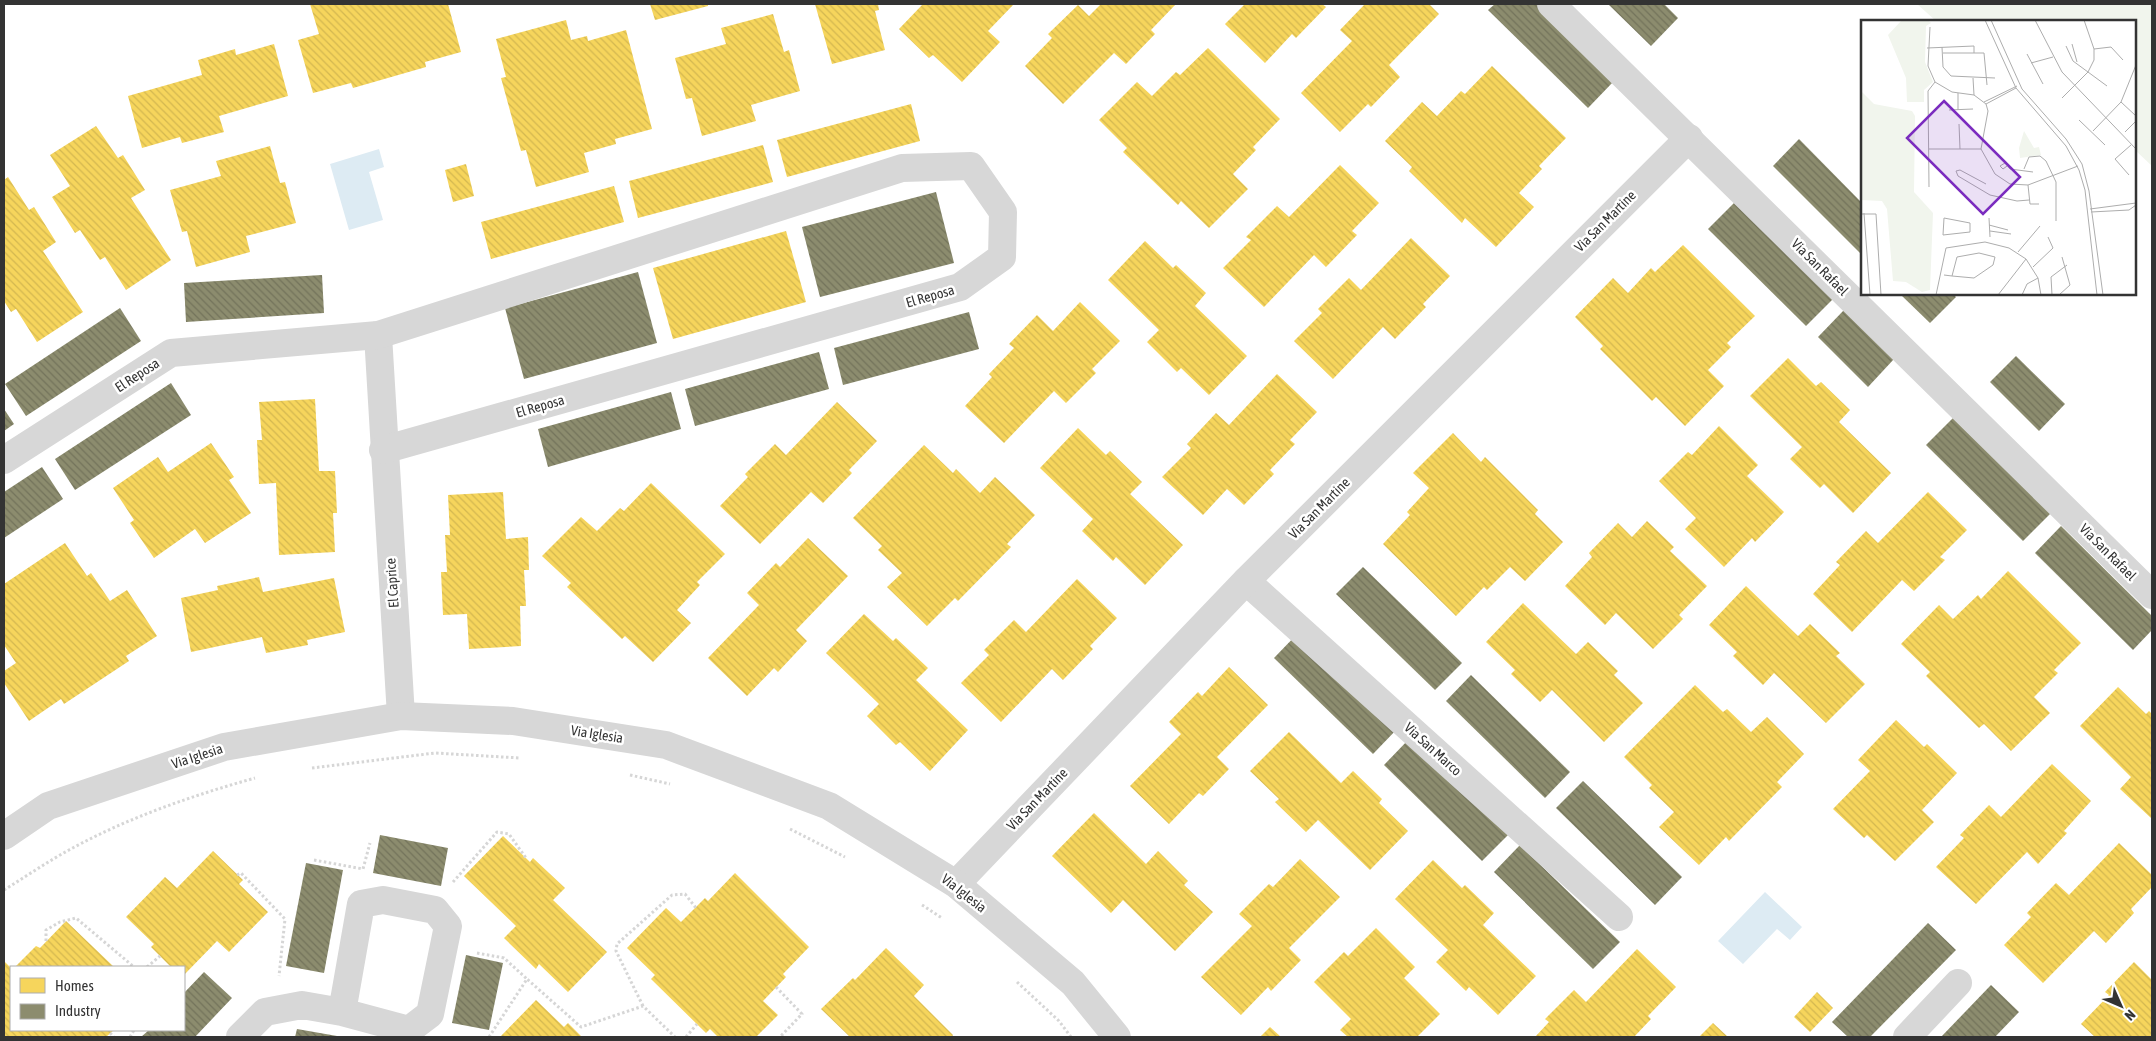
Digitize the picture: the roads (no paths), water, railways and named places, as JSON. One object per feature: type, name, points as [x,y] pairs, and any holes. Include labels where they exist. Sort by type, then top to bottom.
[{"type":"street","name":"Via San Rafael","points":[[1551,4],[2152,595]]},
{"type":"street","name":"Via San Martine","points":[[956,884],[1246,580],[1689,138]]},
{"type":"street","name":"El Reposa","points":[[4,460],[172,353],[378,335],[902,168],[971,166],[1003,212],[1002,257],[960,288],[383,450]]},
{"type":"street","points":[[378,335],[383,450]]},
{"type":"street","name":"El Caprice","points":[[383,450],[401,716]]},
{"type":"street","name":"Via San Marco","points":[[1246,580],[1619,917]]},
{"type":"street","name":"Via Iglesia","points":[[4,836],[48,806],[224,747],[401,716],[513,721],[666,745],[829,806],[956,884],[1072,984],[1117,1037]]},
{"type":"street","points":[[240,1037],[265,1012],[302,1005],[342,1012],[409,1030],[430,1014],[448,926],[435,910],[382,900],[361,904],[342,1012]]},
{"type":"street","points":[[1907,1037],[1958,983]]}]
